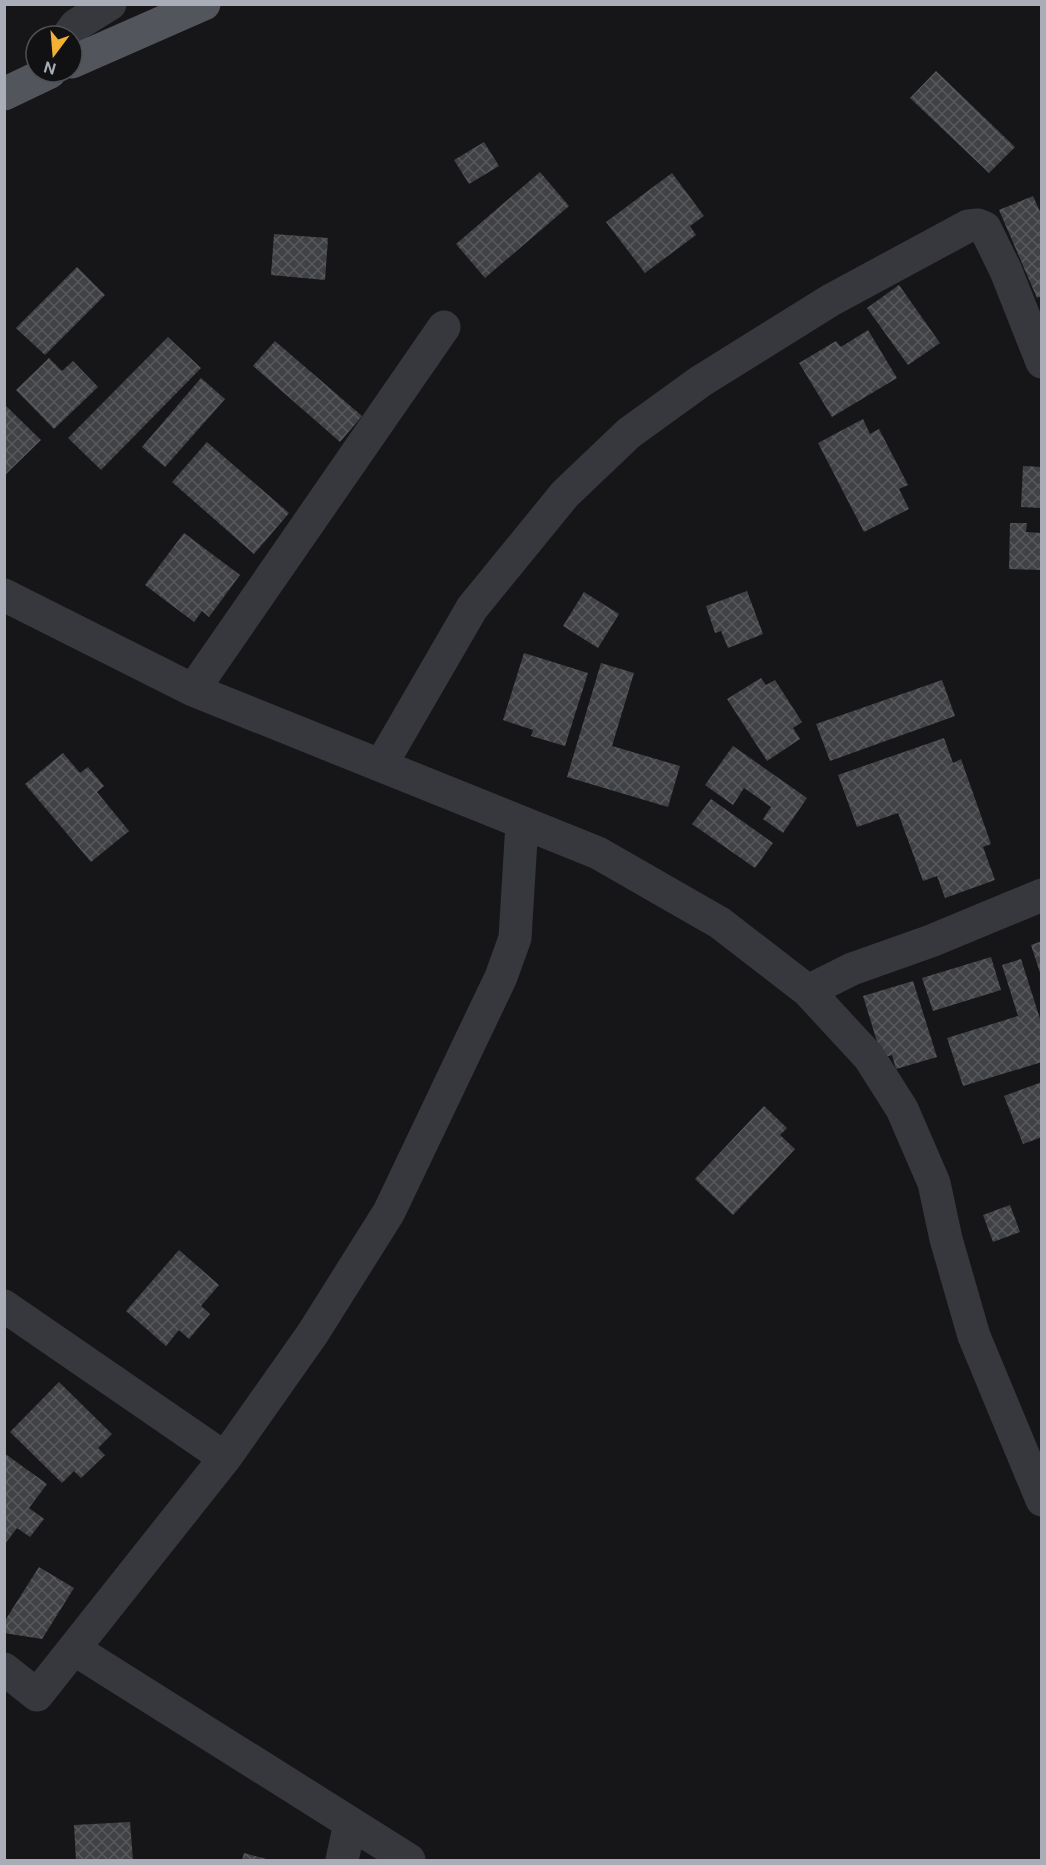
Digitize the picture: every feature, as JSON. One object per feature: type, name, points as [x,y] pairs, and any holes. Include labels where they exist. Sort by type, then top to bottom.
[{"type":"main road","points":[[84,57],[204,4]]},
{"type":"main road","points":[[4,94],[25,84]]},
{"type":"street","points":[[78,24],[110,4]]},
{"type":"street","points":[[381,765],[472,608],[565,494],[629,433],[701,381],[831,300],[968,226],[978,225],[985,228],[1006,271],[1041,362]]},
{"type":"street","points":[[193,690],[444,327]]},
{"type":"street","points":[[4,596],[193,690],[598,853],[720,922],[808,991],[869,1057],[902,1109],[934,1183],[946,1239],[974,1335],[1041,1500]]},
{"type":"street","points":[[4,1669],[37,1695],[225,1458],[313,1333],[389,1212],[501,977],[514,938],[522,823]]},
{"type":"street","points":[[808,991],[852,969],[931,941],[1041,895]]},
{"type":"street","points":[[4,1306],[225,1458]]},
{"type":"street","points":[[74,1649],[409,1860]]},
{"type":"street","points":[[342,1860],[350,1823]]},
{"type":"building","points":[[936,71],[1015,147],[989,173],[910,98]]},
{"type":"building","points":[[484,142],[499,166],[469,184],[454,160]]},
{"type":"building","points":[[540,172],[569,206],[485,278],[456,244]]},
{"type":"building","points":[[672,173],[704,216],[690,226],[696,235],[645,273],[606,222]]},
{"type":"building","points":[[1033,196],[1042,216],[1042,296],[1037,298],[999,210]]},
{"type":"building","points":[[274,234],[328,238],[325,280],[271,275]]},
{"type":"building","points":[[77,267],[105,295],[45,355],[16,328]]},
{"type":"building","points":[[899,285],[940,343],[908,365],[867,308]]},
{"type":"building","points":[[868,330],[897,378],[832,417],[799,363],[836,341],[841,347]]},
{"type":"building","points":[[168,337],[201,368],[101,470],[68,438]]},
{"type":"building","points":[[275,341],[362,416],[340,442],[253,366]]},
{"type":"building","points":[[49,358],[62,371],[73,361],[98,387],[54,429],[16,390]]},
{"type":"building","points":[[201,378],[225,399],[165,467],[142,447]]},
{"type":"building","points":[[4,404],[41,440],[4,476]]},
{"type":"building","points":[[863,419],[870,434],[879,429],[908,485],[899,489],[909,509],[864,532],[818,443]]},
{"type":"building","points":[[207,442],[289,513],[254,554],[172,482]]},
{"type":"building","points":[[1023,466],[1042,467],[1042,508],[1021,507]]},
{"type":"building","points":[[1010,523],[1027,523],[1026,532],[1042,533],[1042,570],[1009,569]]},
{"type":"building","points":[[184,533],[240,575],[209,617],[202,611],[194,622],[145,585]]},
{"type":"building","points":[[747,591],[763,634],[728,648],[721,631],[715,633],[706,606]]},
{"type":"building","points":[[584,592],[619,614],[598,648],[563,626]]},
{"type":"building","points":[[524,653],[588,673],[565,746],[531,736],[533,730],[503,720]]},
{"type":"building","points":[[601,663],[634,673],[612,746],[680,766],[668,807],[567,777]]},
{"type":"building","points":[[761,678],[766,685],[775,680],[802,722],[793,728],[800,739],[767,761],[727,699]]},
{"type":"building","points":[[942,680],[955,716],[830,761],[816,724]]},
{"type":"building","points":[[944,738],[953,763],[961,759],[991,844],[983,847],[995,880],[945,898],[937,876],[923,881],[898,813],[857,827],[838,775]]},
{"type":"building","points":[[733,746],[807,798],[783,833],[763,819],[771,807],[744,788],[733,805],[705,785]]},
{"type":"building","points":[[63,753],[80,773],[88,767],[104,786],[97,792],[129,831],[91,862],[25,784]]},
{"type":"building","points":[[711,799],[773,843],[755,868],[692,824]]},
{"type":"building","points":[[1042,941],[1042,976],[1041,976],[1031,945]]},
{"type":"building","points":[[991,957],[1001,990],[933,1011],[922,978]]},
{"type":"building","points":[[1021,959],[1042,1025],[1042,1062],[963,1086],[947,1038],[1018,1016],[1002,965]]},
{"type":"building","points":[[913,981],[937,1057],[896,1069],[892,1055],[882,1058],[863,996]]},
{"type":"building","points":[[1042,1082],[1042,1137],[1023,1144],[1004,1096]]},
{"type":"building","points":[[764,1106],[787,1128],[780,1135],[795,1149],[733,1215],[695,1179]]},
{"type":"building","points":[[1010,1205],[1020,1232],[993,1242],[983,1215]]},
{"type":"building","points":[[179,1250],[219,1285],[201,1306],[210,1314],[189,1339],[179,1330],[166,1346],[126,1311]]},
{"type":"building","points":[[59,1382],[112,1434],[98,1448],[105,1455],[81,1478],[74,1471],[62,1483],[10,1432]]},
{"type":"building","points":[[4,1453],[47,1484],[29,1508],[44,1519],[30,1537],[17,1528],[4,1545]]},
{"type":"building","points":[[39,1567],[74,1588],[42,1639],[4,1633],[4,1622]]},
{"type":"building","points":[[130,1822],[133,1860],[76,1860],[74,1825]]},
{"type":"building","points":[[244,1853],[270,1860],[242,1860]]}]
